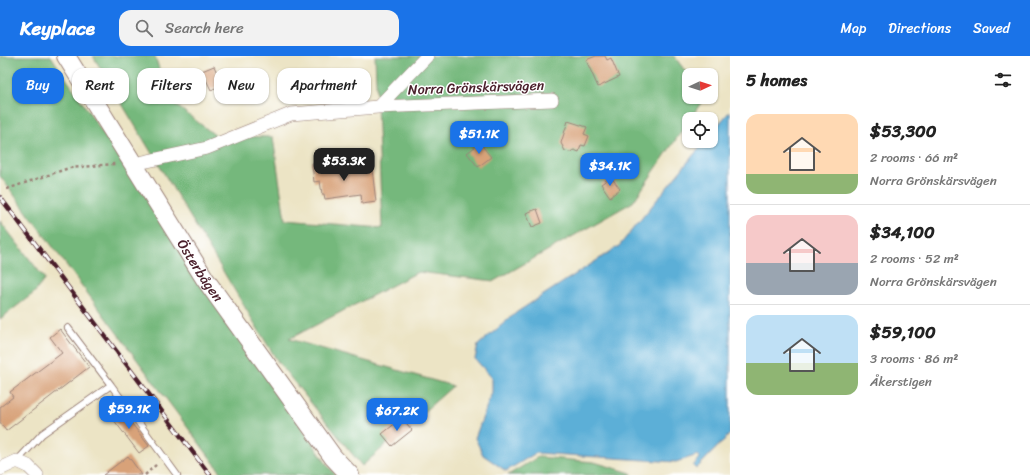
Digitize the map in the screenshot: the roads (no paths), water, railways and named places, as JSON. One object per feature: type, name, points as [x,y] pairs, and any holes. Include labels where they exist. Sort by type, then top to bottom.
[{"type":"main road","name":"Österbågen","points":[[66,56],[205,279],[333,457],[350,475]]},
{"type":"street","name":"Norra Grönskärsvägen","points":[[378,107],[427,56]]},
{"type":"street","name":"Norra Grönskärsvägen","points":[[134,164],[207,148],[291,114],[378,107],[552,100]]},
{"type":"street","points":[[0,469],[17,461],[28,466],[37,475]]},
{"type":"lane","points":[[68,328],[177,475]]},
{"type":"lane","points":[[17,461],[42,434],[110,385]]},
{"type":"water","points":[[730,111],[730,434],[696,469],[693,466],[700,458],[698,455],[676,462],[536,453],[506,471],[483,455],[475,438],[492,392],[492,378],[475,359],[478,345],[517,312],[619,246],[699,148],[718,148],[718,125]]},
{"type":"railway","points":[[0,197],[210,475]]}]
